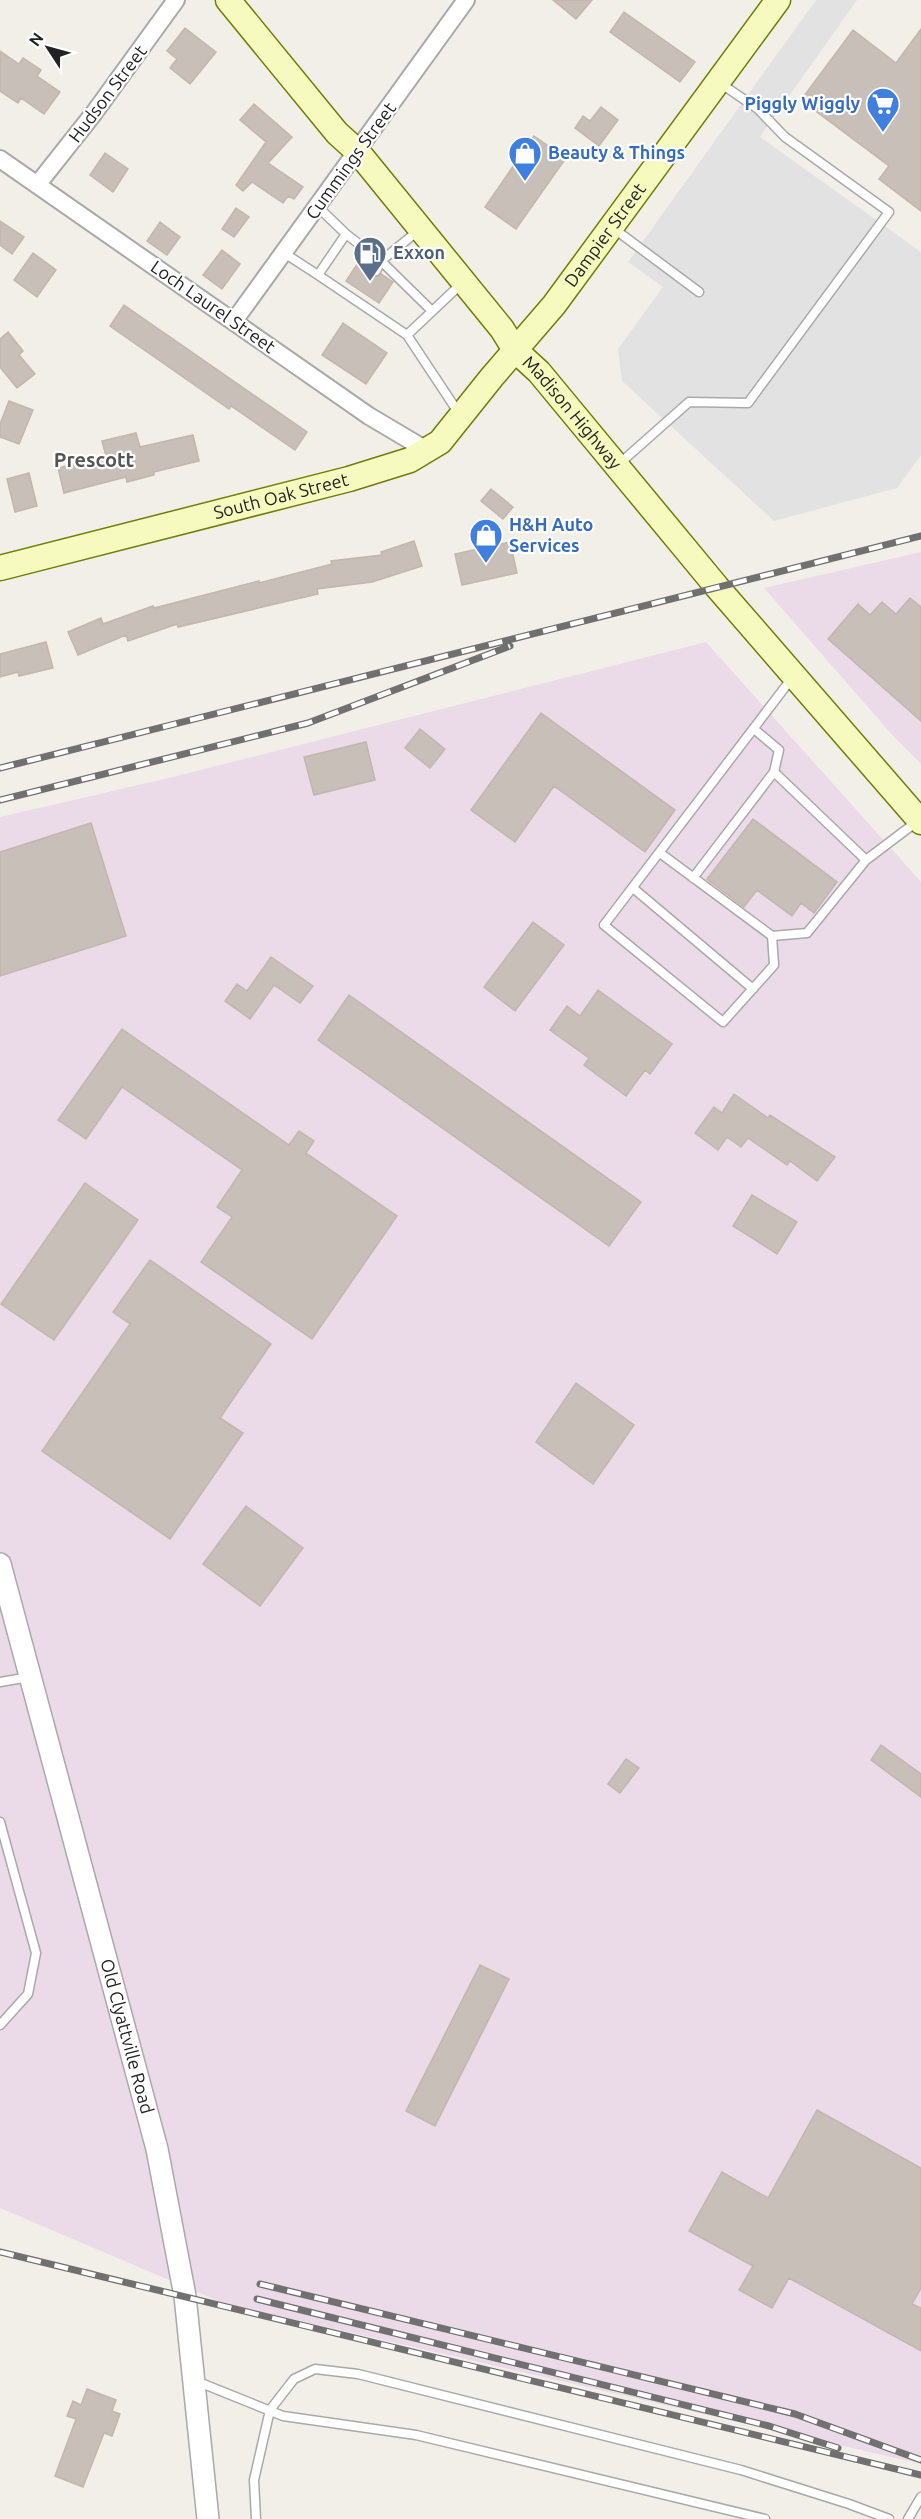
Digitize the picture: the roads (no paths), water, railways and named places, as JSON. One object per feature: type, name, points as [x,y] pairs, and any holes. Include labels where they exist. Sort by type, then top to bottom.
[{"type":"main road","name":"Madison Highway","points":[[228,0],[330,124],[358,152],[502,329],[515,350],[539,372],[794,676],[920,821]]},
{"type":"main road","name":"Dampier Street","points":[[515,350],[554,304],[778,0]]},
{"type":"main road","name":"South Oak Street","points":[[0,568],[349,479],[410,460],[440,442],[515,350]]},
{"type":"street","name":"Hudson Street","points":[[37,185],[94,113],[176,0]]},
{"type":"street","name":"Cummings Street","points":[[234,321],[466,0]]},
{"type":"street","name":"Loch Laurel Street","points":[[0,159],[369,416],[428,451]]},
{"type":"street","name":"Old Clyattville Road","points":[[0,1564],[157,2148],[185,2295],[208,2519]]},
{"type":"lane","points":[[616,466],[689,402],[748,403],[889,212],[786,137],[758,109],[718,82]]},
{"type":"lane","points":[[318,207],[346,234],[381,261],[432,311]]},
{"type":"lane","points":[[610,226],[699,292]]},
{"type":"lane","points":[[376,271],[381,261],[420,229]]},
{"type":"lane","points":[[318,275],[346,234]]},
{"type":"lane","points":[[284,253],[407,335],[461,417]]},
{"type":"lane","points":[[407,335],[464,282]]},
{"type":"lane","points":[[357,301],[362,292]]},
{"type":"lane","points":[[772,936],[774,965],[723,1022],[604,926],[794,676]]},
{"type":"lane","points":[[693,878],[774,772],[778,750],[754,729]]},
{"type":"lane","points":[[774,772],[866,860]]},
{"type":"lane","points":[[660,853],[772,936],[807,933],[866,860],[920,821]]},
{"type":"lane","points":[[633,888],[753,989]]},
{"type":"lane","points":[[0,1682],[30,1677]]},
{"type":"lane","points":[[0,1822],[36,1953],[28,1994],[0,2025]]},
{"type":"lane","points":[[256,2519],[254,2480],[270,2410],[294,2379],[315,2369],[358,2374],[741,2470],[890,2519]]},
{"type":"lane","points":[[195,2380],[283,2416],[416,2435],[765,2519]]},
{"type":"lane","points":[[908,2519],[921,2498]]},
{"type":"railway","points":[[0,768],[921,536]]},
{"type":"railway","points":[[0,800],[308,723],[510,646]]},
{"type":"railway","points":[[0,2252],[921,2475]]},
{"type":"railway","points":[[260,2284],[795,2414],[921,2460]]},
{"type":"railway","points":[[257,2299],[769,2426],[838,2448]]},
{"type":"place","name":"Piggly Wiggly","points":[[883,133]]},
{"type":"place","name":"Beauty & Things","points":[[525,182]]},
{"type":"place","name":"Exxon","points":[[370,282]]},
{"type":"place","name":"H&H Auto Services","points":[[486,564]]},
{"type":"district","name":"Prescott","points":[[94,460]]}]
